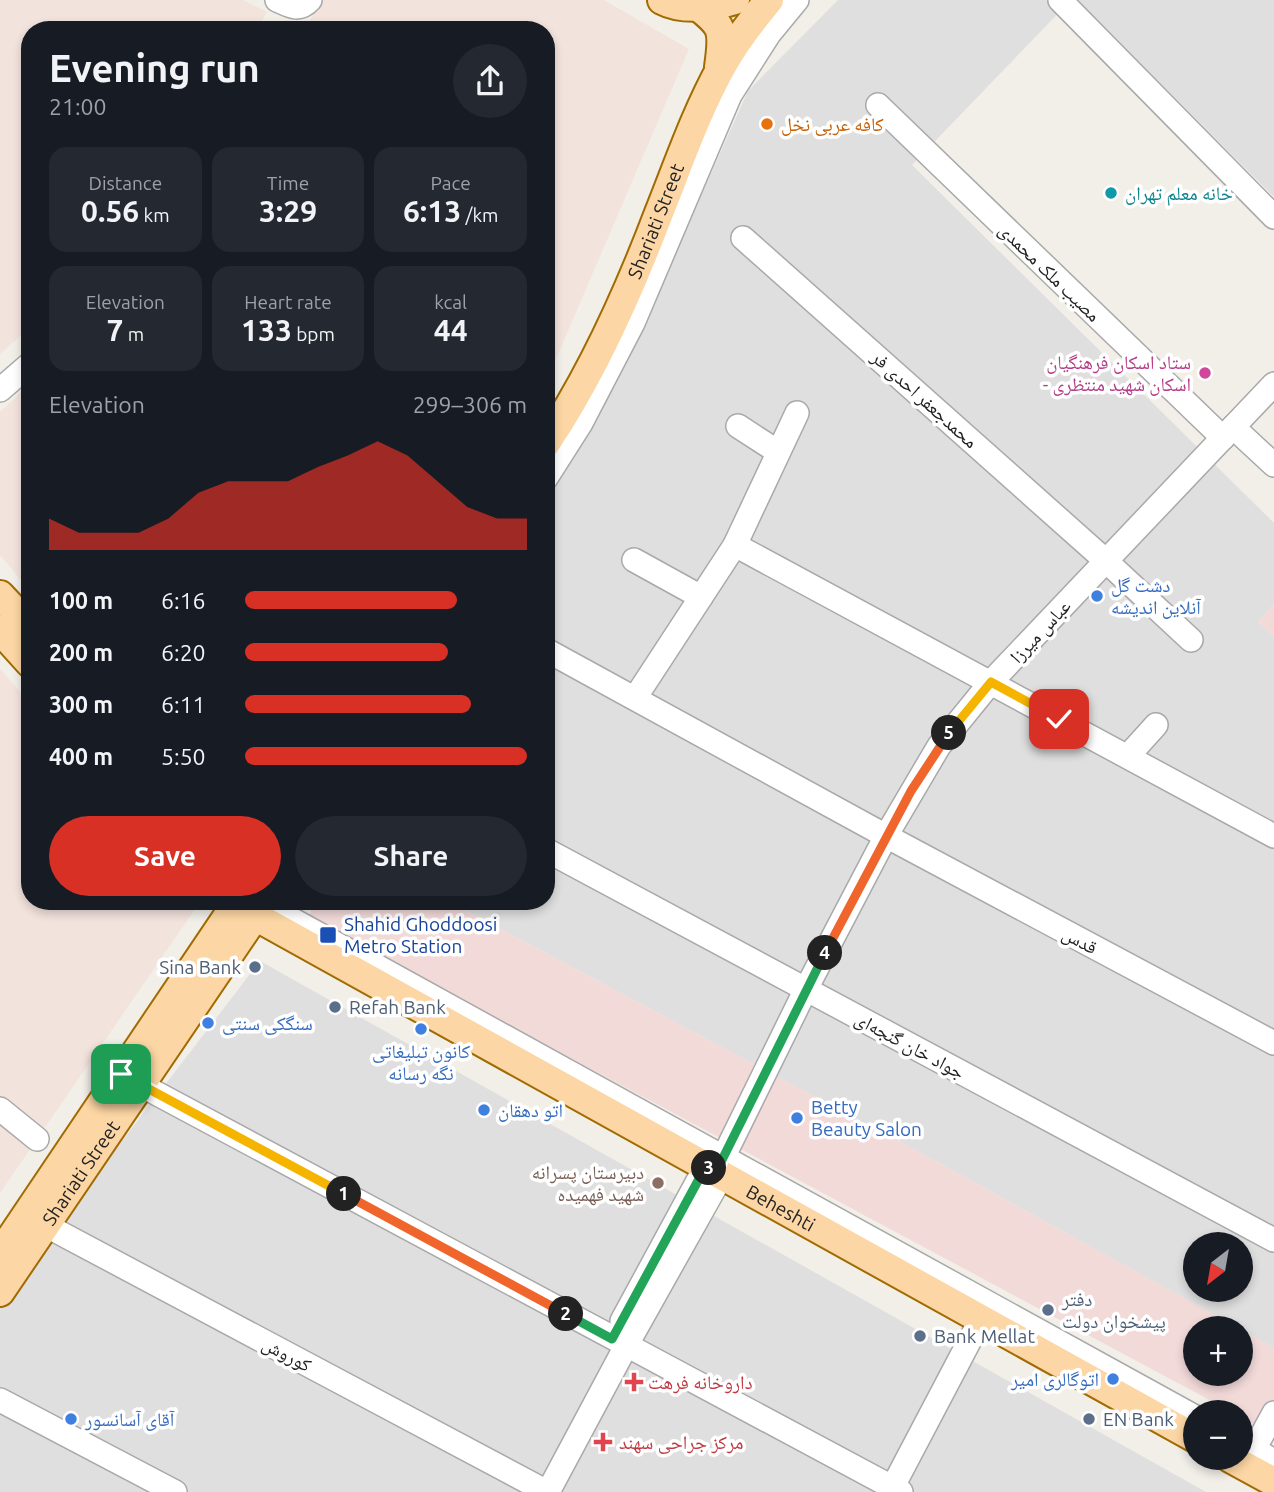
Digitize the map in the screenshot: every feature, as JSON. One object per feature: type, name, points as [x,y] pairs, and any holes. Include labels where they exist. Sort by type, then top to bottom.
[{"type":"main road","points":[[662,0],[669,4],[735,0]]},
{"type":"main road","name":"Shariati Street","points":[[555,427],[600,346],[651,233],[700,110],[718,74],[769,0]]},
{"type":"main road","points":[[694,3],[719,24],[722,30],[718,74]]},
{"type":"main road","points":[[0,594],[21,617]]},
{"type":"main road","points":[[0,630],[21,653]]},
{"type":"main road","name":"Shariati Street","points":[[0,1292],[36,1220],[245,910]]},
{"type":"main road","name":"Beheshti","points":[[257,910],[1183,1431]]},
{"type":"main road","name":"Shariati Street","points":[[0,1254],[36,1220]]},
{"type":"main road","points":[[1253,1459],[1274,1482]]},
{"type":"street","points":[[277,0],[298,8],[305,6],[310,0]]},
{"type":"street","points":[[555,464],[581,423],[633,323],[730,95],[761,45],[797,0]]},
{"type":"street","points":[[1060,0],[1274,217]]},
{"type":"street","name":"مصیب ملک محمدی","points":[[878,105],[1228,432],[1274,465]]},
{"type":"street","name":"محمدجعفر احدی فر","points":[[743,238],[1191,640]]},
{"type":"street","points":[[0,390],[21,372]]},
{"type":"street","name":"عباس میرزا","points":[[548,1492],[619,1342],[717,1167],[806,989],[887,836],[939,746],[991,682],[1274,384]]},
{"type":"street","points":[[635,698],[735,545],[797,413]]},
{"type":"street","points":[[738,426],[778,452]]},
{"type":"street","points":[[735,545],[1274,836]]},
{"type":"street","points":[[634,560],[701,597]]},
{"type":"street","name":"قدس","points":[[555,655],[1274,1043]]},
{"type":"street","points":[[1128,756],[1156,725]]},
{"type":"street","name":"جواد خان گنجه‌ای","points":[[555,855],[1274,1240]]},
{"type":"street","points":[[275,910],[717,1167],[1183,1411]]},
{"type":"street","points":[[294,910],[299,923]]},
{"type":"street","points":[[131,1080],[894,1490],[981,1319]]},
{"type":"street","points":[[0,1109],[37,1139]]},
{"type":"street","name":"کوروش","points":[[36,1220],[548,1492]]},
{"type":"street","points":[[0,1399],[175,1492]]},
{"type":"street","points":[[1253,1448],[1274,1413]]},
{"type":"shaded area","points":[[0,0],[243,0],[267,12],[262,21],[21,21],[21,335],[0,354]]},
{"type":"shaded area","points":[[321,0],[604,0],[689,49],[555,361],[555,21],[310,21]]},
{"type":"shaded area","points":[[838,0],[1071,0],[912,165],[1274,523],[1274,604],[1258,622],[1274,637],[1274,1348],[1253,1336],[1253,1316],[1216,1316],[1191,1302],[1253,1302],[1253,1232],[1183,1232],[1183,1298],[930,1158],[465,910],[555,910],[555,482],[618,380],[748,91]]},
{"type":"shaded area","points":[[1077,0],[1274,0],[1274,197]]},
{"type":"shaded area","points":[[21,392],[21,580],[0,555],[0,412]]},
{"type":"shaded area","points":[[1274,604],[1274,637],[1258,622]]},
{"type":"shaded area","points":[[0,669],[21,693],[21,910],[193,910],[0,1193]]},
{"type":"shaded area","points":[[311,910],[465,910],[930,1158],[1183,1298],[1183,1302],[1191,1302],[1216,1316],[1183,1316],[1183,1386],[309,918]]},
{"type":"shaded area","points":[[260,961],[1206,1492],[0,1492],[0,1300]]},
{"type":"shaded area","points":[[1253,1337],[1274,1348],[1274,1435],[1253,1424],[1253,1400],[1210,1400],[1183,1386],[1253,1386]]},
{"type":"place","name":"کافه عربی نخل","points":[[767,124]]},
{"type":"place","name":"خانه معلم تهران","points":[[1111,193]]},
{"type":"place","name":"ستاد اسکان فرهنگیان - اسکان شهید منتظری","points":[[1205,373]]},
{"type":"place","name":"دشت گل آنلاین اندیشه","points":[[1097,596]]},
{"type":"place","name":"Shahid Ghoddoosi Metro Station","points":[[328,935]]},
{"type":"place","name":"Sina Bank","points":[[255,967]]},
{"type":"place","name":"Refah Bank","points":[[335,1007]]},
{"type":"place","name":"سنگکی سنتی","points":[[208,1023]]},
{"type":"place","name":"کانون تبلیغاتی نگه رسانه","points":[[421,1029]]},
{"type":"place","name":"اتو دهقان","points":[[484,1110]]},
{"type":"place","name":"Betty Beauty Salon","points":[[797,1118]]},
{"type":"place","name":"دبیرستان پسرانه شهید فهمیده","points":[[658,1183]]},
{"type":"place","name":"دفتر پیشخوان دولت","points":[[1048,1310]]},
{"type":"place","name":"Bank Mellat","points":[[920,1336]]},
{"type":"place","name":"اتوگالری امیر","points":[[1113,1379]]},
{"type":"place","name":"داروخانه فرهت","points":[[634,1382]]},
{"type":"place","name":"آقای آسانسور","points":[[71,1419]]},
{"type":"place","name":"EN Bank","points":[[1089,1419]]},
{"type":"place","name":"مرکز جراحی سهند","points":[[603,1442]]},
{"type":"route","points":[[121,1074],[612,1339],[706,1166],[716,1172],[806,989],[911,791],[939,746],[991,682],[1059,719]]}]
